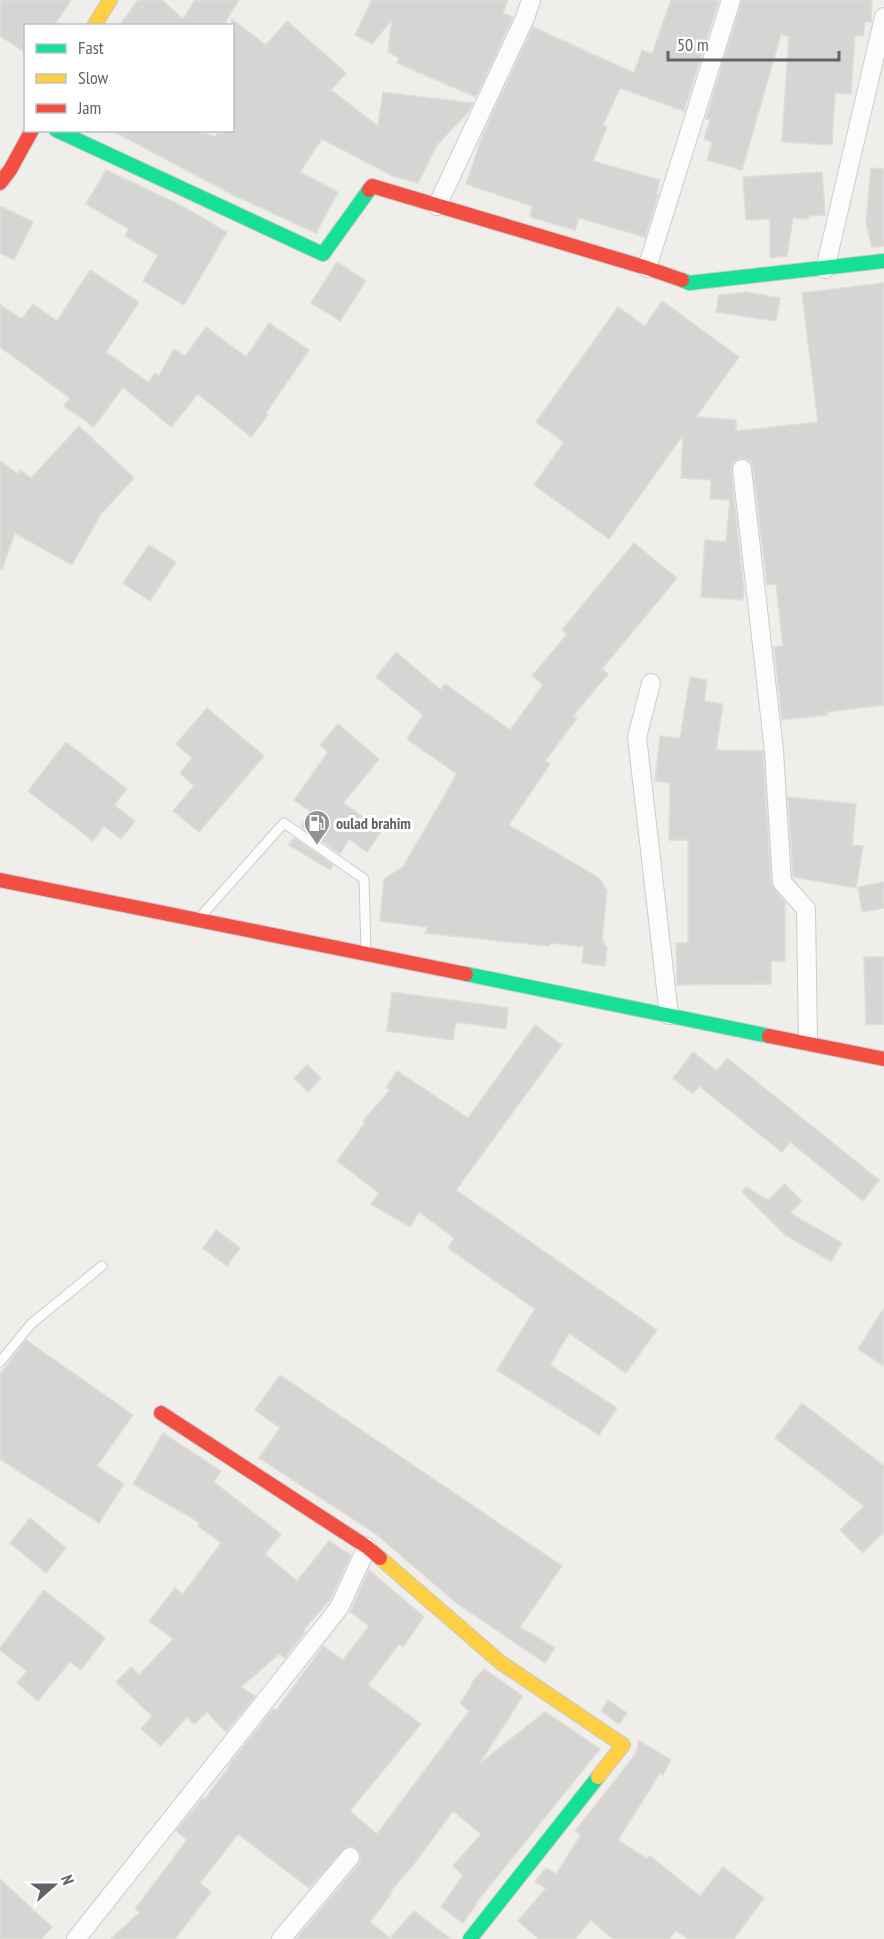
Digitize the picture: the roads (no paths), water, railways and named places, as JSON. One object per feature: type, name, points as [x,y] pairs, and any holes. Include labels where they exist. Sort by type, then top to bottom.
[{"type":"street","points":[[95,24],[110,0]]},
{"type":"street","points":[[437,206],[520,29],[531,0]]},
{"type":"street","points":[[648,268],[731,0]]},
{"type":"street","points":[[825,269],[884,17]]},
{"type":"street","points":[[0,183],[10,170],[31,132]]},
{"type":"street","points":[[60,132],[323,254],[372,186],[648,268],[689,283],[884,261]]},
{"type":"street","points":[[742,469],[774,751],[782,882],[806,909],[808,1042]]},
{"type":"street","points":[[651,683],[637,737],[669,1015]]},
{"type":"street","points":[[0,880],[884,1059]]},
{"type":"street","points":[[161,1413],[367,1547],[500,1662],[623,1745],[470,1939]]},
{"type":"street","points":[[76,1939],[339,1608],[367,1547]]},
{"type":"street","points":[[281,1939],[350,1857]]},
{"type":"lane","points":[[197,921],[284,823],[364,879],[366,955]]},
{"type":"lane","points":[[0,1362],[31,1324],[102,1266]]},
{"type":"place","name":"oulad brahim","points":[[317,846]]}]
